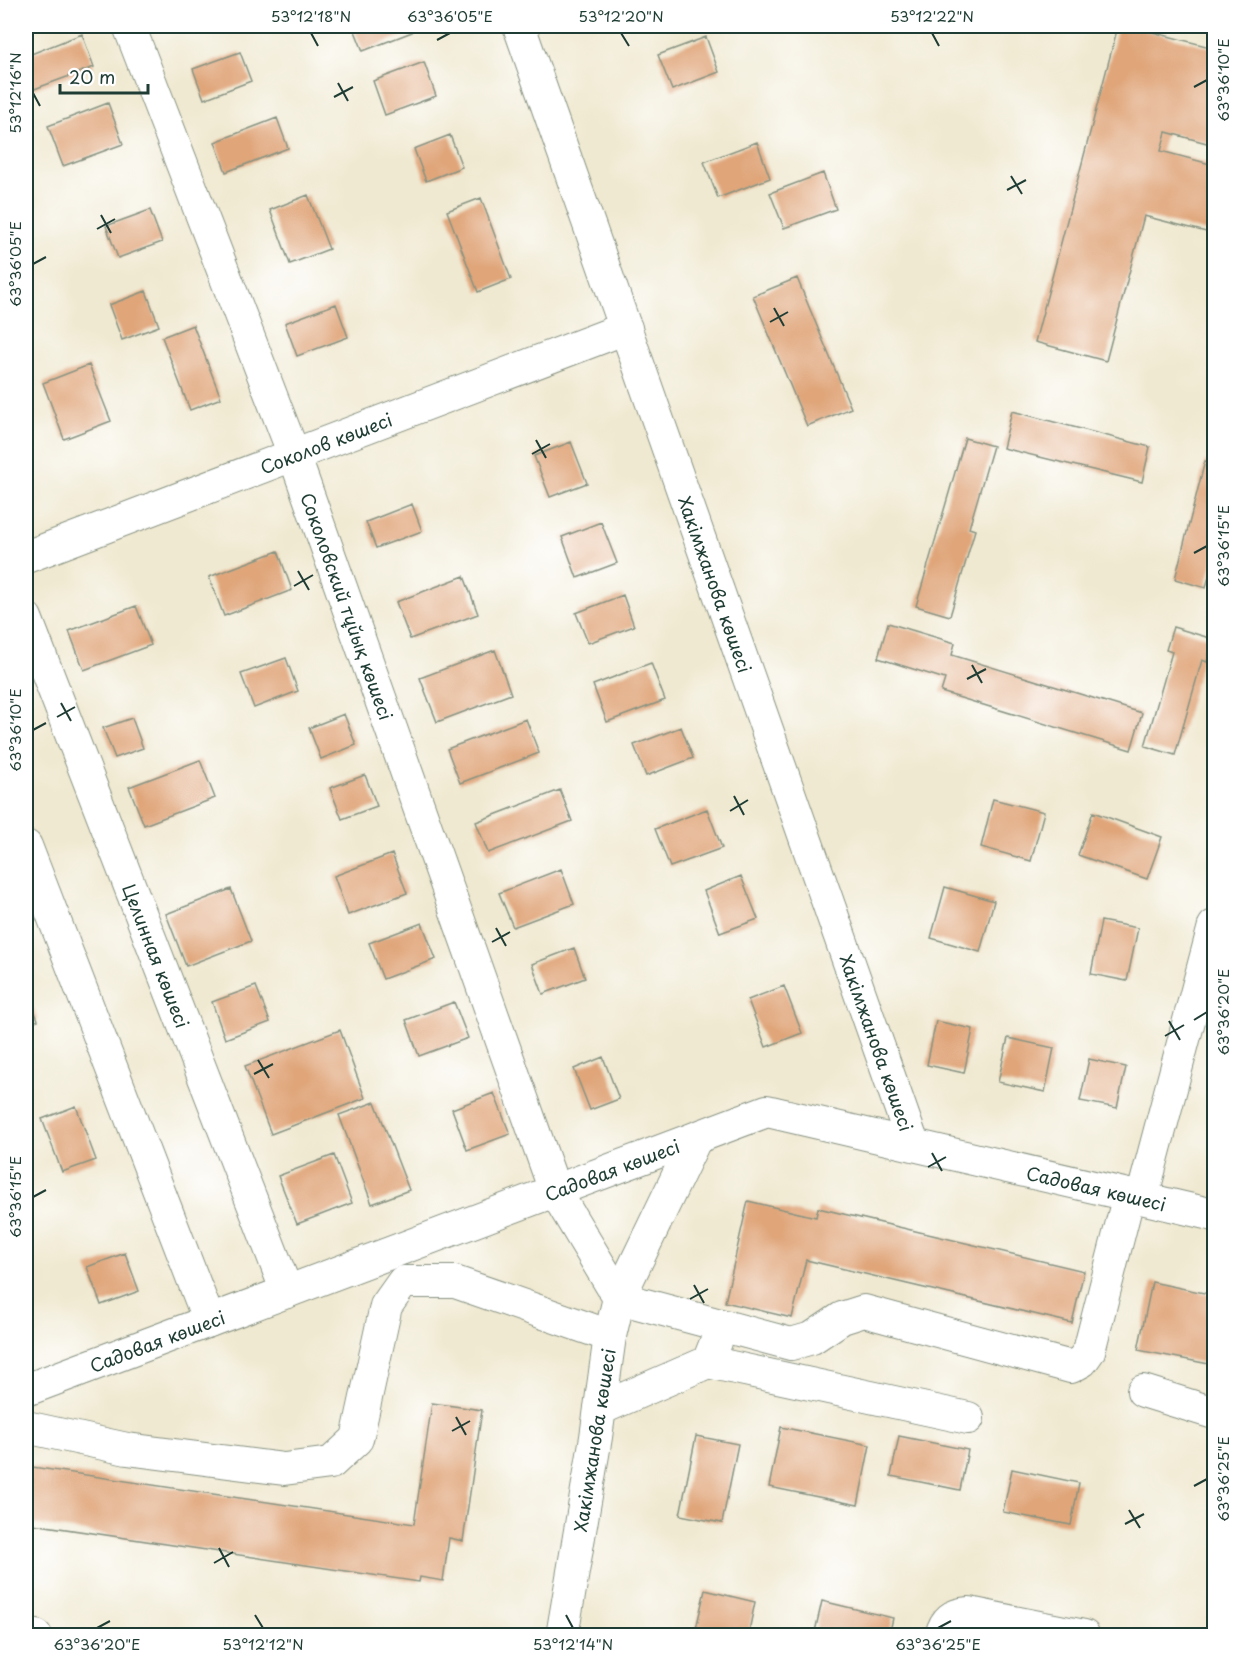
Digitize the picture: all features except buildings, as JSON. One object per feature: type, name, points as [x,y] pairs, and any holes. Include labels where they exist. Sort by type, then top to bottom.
[{"type":"street","name":"Соколовский тұйық көшесі","points":[[129,26],[294,455],[555,1191]]},
{"type":"street","name":"Хакімжанова көшесі","points":[[519,26],[913,1144]]},
{"type":"street","name":"Соколов көшесі","points":[[26,557],[626,328]]},
{"type":"street","name":"Целинная көшесі","points":[[26,618],[287,1292]]},
{"type":"street","points":[[26,846],[209,1322]]},
{"type":"street","points":[[555,1191],[619,1298],[790,1344],[812,1338],[842,1318],[864,1311],[1071,1367],[1083,1361],[1089,1351],[1215,926]]},
{"type":"street","name":"Садовая көшесі","points":[[26,1390],[767,1111],[1215,1215]]},
{"type":"street","name":"Хакімжанова көшесі","points":[[562,1635],[610,1336],[619,1298],[696,1138]]},
{"type":"street","points":[[26,1427],[127,1449],[284,1469],[330,1463],[357,1439],[386,1306],[403,1282],[455,1282],[610,1336]]},
{"type":"street","points":[[708,1362],[724,1325]]},
{"type":"street","points":[[600,1409],[708,1362],[968,1418]]},
{"type":"street","points":[[1143,1391],[1215,1413]]},
{"type":"street","points":[[941,1635],[944,1623],[956,1614],[969,1613],[1084,1635]]},
{"type":"street","points":[[26,1634],[36,1635]]}]
